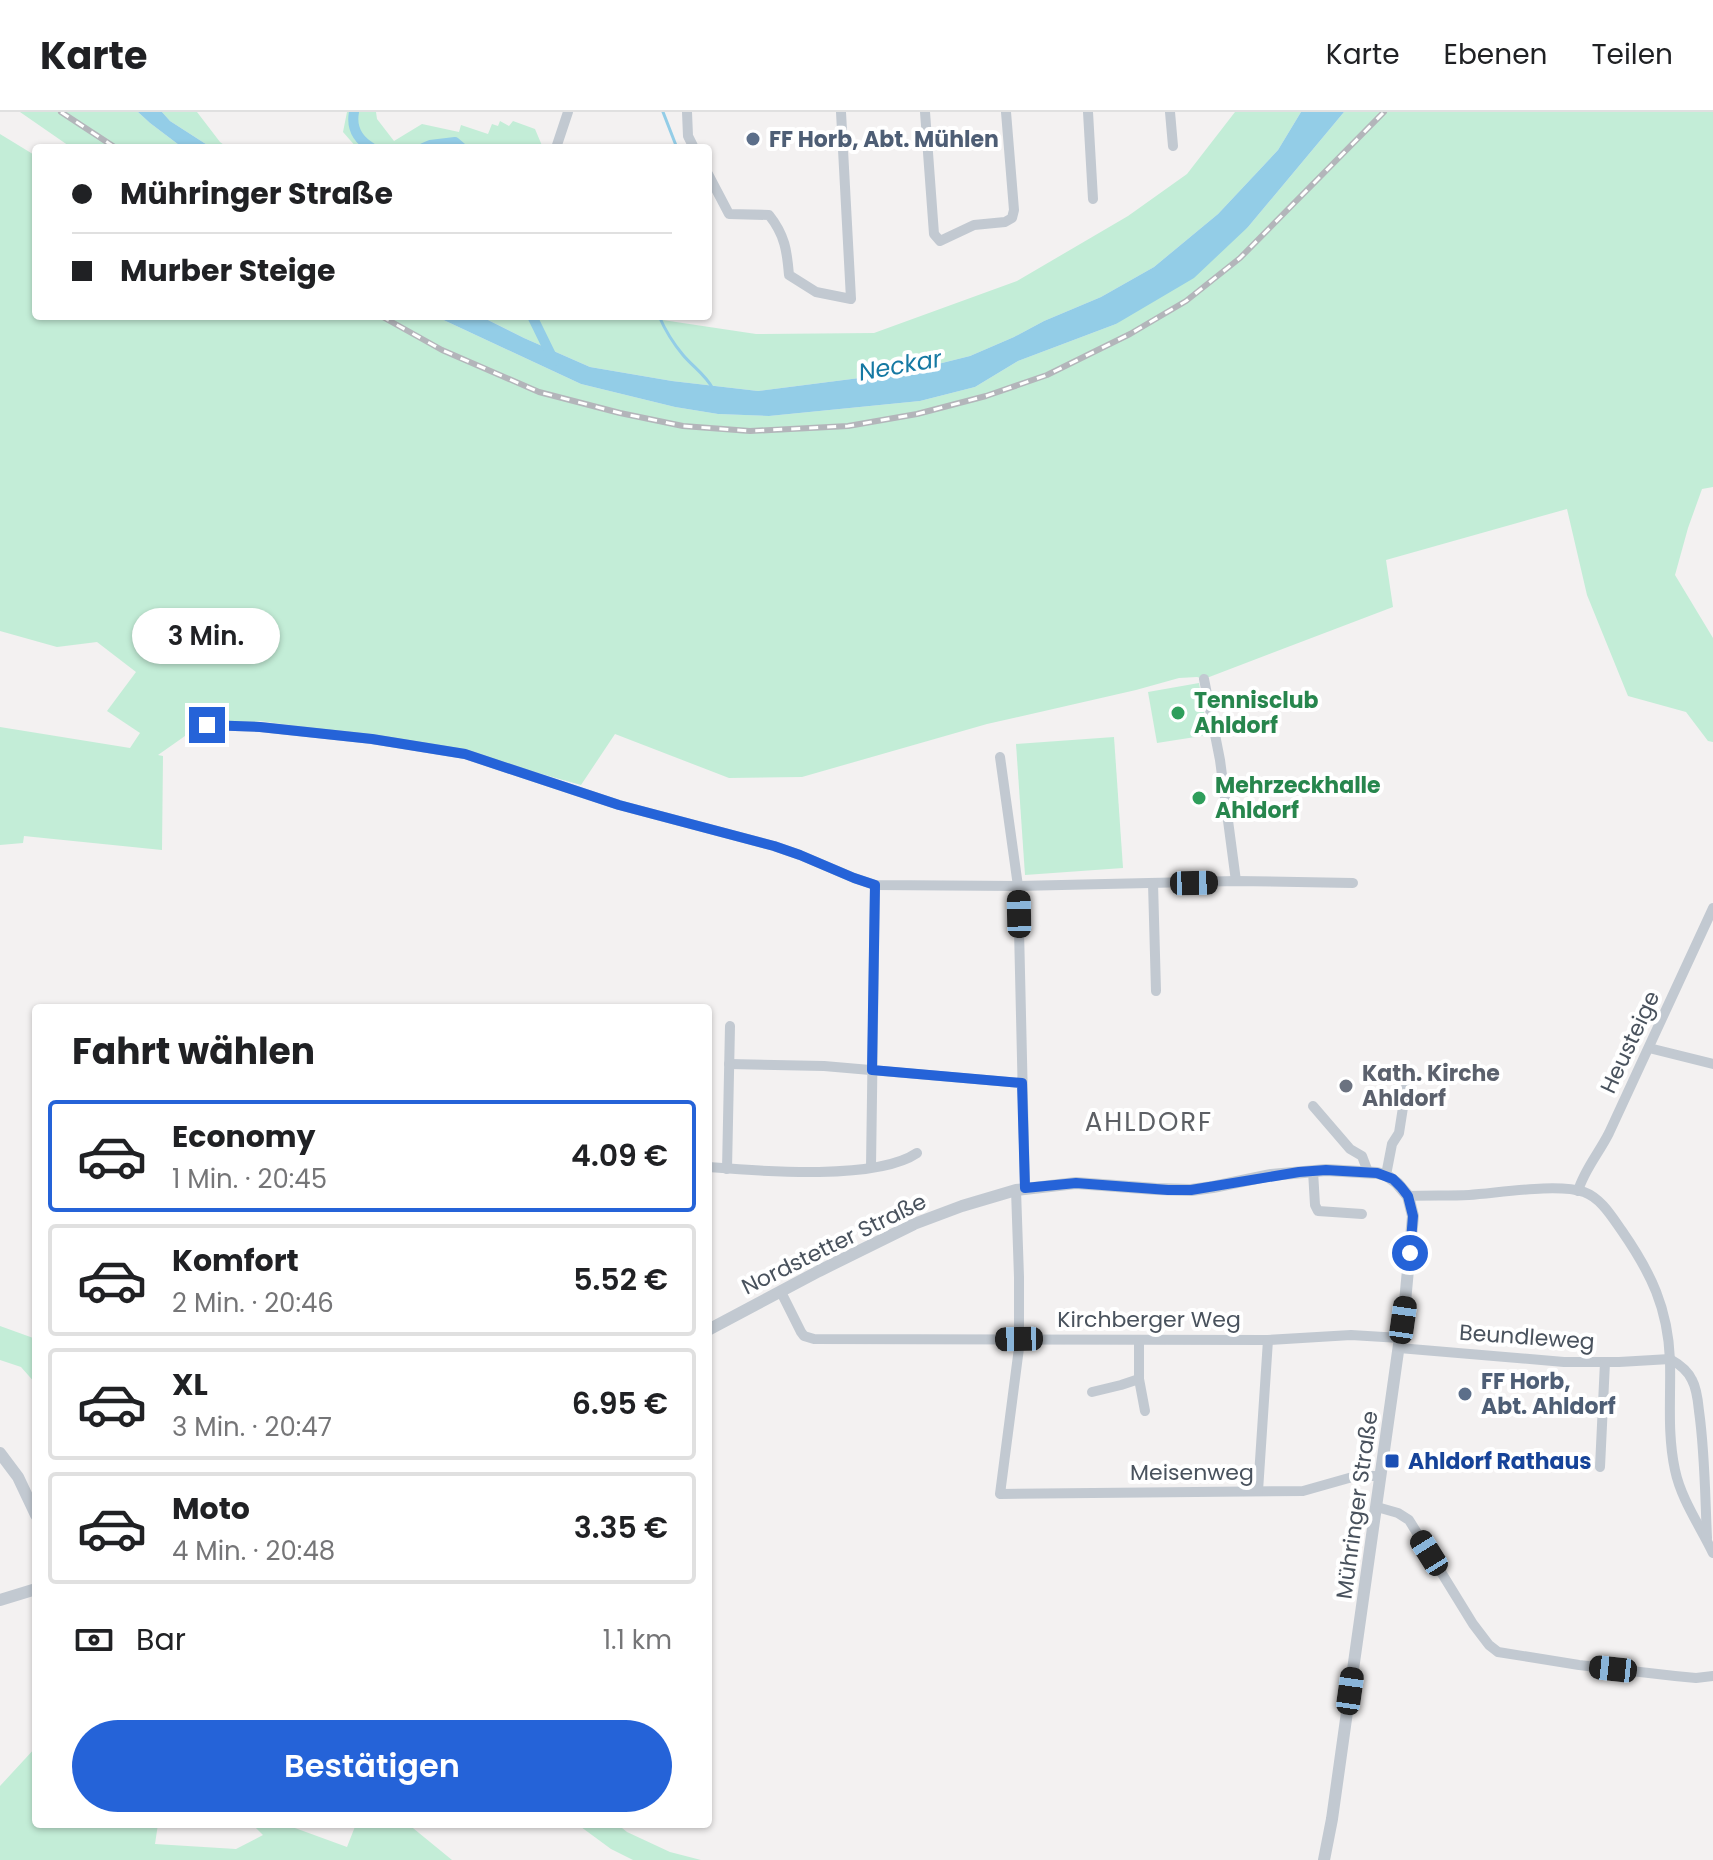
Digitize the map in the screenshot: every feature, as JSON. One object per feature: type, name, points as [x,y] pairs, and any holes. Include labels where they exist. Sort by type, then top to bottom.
[{"type":"street","points":[[557,144],[568,112]]},
{"type":"street","points":[[687,112],[688,136],[692,144]]},
{"type":"street","points":[[712,182],[729,214],[769,215],[775,222],[781,230],[788,255],[789,275],[816,292],[851,299],[841,112]]},
{"type":"street","points":[[925,112],[934,234],[940,241],[974,225],[1005,222],[1012,218],[1014,210],[1006,112]]},
{"type":"street","points":[[1088,112],[1093,199]]},
{"type":"street","points":[[1170,112],[1173,146]]},
{"type":"street","points":[[1204,679],[1220,760],[1236,881]]},
{"type":"street","points":[[207,725],[260,727],[372,739],[465,754],[608,802],[774,846],[875,885],[1018,886],[1236,881],[1353,883]]},
{"type":"street","points":[[1000,757],[1018,886],[1022,1083],[1019,1339]]},
{"type":"street","points":[[1153,883],[1156,991]]},
{"type":"street","points":[[871,1167],[875,885]]},
{"type":"street","name":"Heusteige","points":[[1578,1191],[1585,1172],[1609,1133],[1713,908]]},
{"type":"street","points":[[727,1169],[730,1026]]},
{"type":"street","points":[[1649,1048],[1713,1064]]},
{"type":"street","points":[[729,1064],[824,1066],[1022,1083]]},
{"type":"street","points":[[1409,1069],[1399,1133],[1392,1144],[1386,1175],[1408,1196],[1578,1191],[1599,1201],[1647,1269],[1661,1307],[1670,1359],[1669,1427],[1675,1468],[1684,1496],[1713,1553]]},
{"type":"street","points":[[1313,1106],[1350,1149],[1362,1156],[1368,1172]]},
{"type":"street","points":[[712,1167],[797,1171],[871,1167],[906,1160],[917,1153]]},
{"type":"street","points":[[1313,1171],[1318,1211],[1362,1214]]},
{"type":"street","name":"Nordstetter Straße","points":[[712,1328],[914,1224],[1020,1189],[1076,1183],[1191,1190],[1271,1175],[1313,1171],[1386,1175]]},
{"type":"street","name":"Mühringer Straße","points":[[1324,1860],[1400,1343],[1413,1223],[1408,1196]]},
{"type":"street","name":"Kirchberger Weg","points":[[781,1292],[801,1332],[814,1339],[1268,1340],[1351,1335],[1400,1343]]},
{"type":"street","name":"Meisenweg","points":[[1019,1339],[1000,1494],[1303,1491],[1356,1476],[1381,1476]]},
{"type":"street","points":[[1139,1340],[1139,1379],[1145,1411]]},
{"type":"street","points":[[1258,1491],[1268,1340]]},
{"type":"street","name":"Beundleweg","points":[[1400,1343],[1564,1362],[1670,1359]]},
{"type":"street","points":[[1670,1359],[1688,1373],[1694,1384],[1704,1444],[1707,1541]]},
{"type":"street","name":"Beundleweg","points":[[1600,1467],[1605,1362]]},
{"type":"street","points":[[1092,1392],[1139,1379]]},
{"type":"street","points":[[0,1453],[18,1477],[32,1507]]},
{"type":"street","points":[[1377,1507],[1409,1520],[1473,1624],[1498,1652],[1675,1676],[1713,1676]]},
{"type":"street","points":[[0,1600],[32,1590]]},
{"type":"green space","points":[[20,112],[138,112],[178,144],[66,144]]},
{"type":"green space","points":[[162,112],[197,112],[223,144],[206,144],[170,121]]},
{"type":"green space","points":[[347,112],[376,112],[377,119],[394,141],[422,124],[459,132],[461,125],[488,134],[492,124],[498,126],[500,121],[509,126],[513,121],[535,129],[541,144],[354,144],[343,132]]},
{"type":"green space","points":[[1235,112],[1301,112],[1278,150],[1218,214],[1154,267],[1101,297],[1014,337],[970,356],[926,367],[758,391],[590,367],[488,320],[663,320],[756,334],[874,333],[1017,281],[1128,216],[1187,174]]},
{"type":"green space","points":[[1344,112],[1713,112],[1713,487],[1702,489],[1675,575],[1713,638],[1713,742],[1708,741],[1686,712],[1628,696],[1587,595],[1567,509],[1386,560],[1393,607],[1204,679],[1179,678],[987,724],[802,777],[729,778],[615,734],[581,785],[441,746],[260,721],[185,736],[158,755],[163,756],[162,850],[24,836],[23,843],[0,845],[0,727],[130,748],[140,733],[107,711],[136,672],[97,642],[57,647],[0,631],[0,134],[32,154],[32,320],[444,320],[581,384],[718,414],[769,416],[920,401],[975,387],[1018,361],[1116,324],[1248,227]]},
{"type":"green space","name":"Tennisclub Ahldorf","points":[[1199,683],[1208,735],[1157,743],[1148,692]]},
{"type":"green space","points":[[1114,737],[1123,868],[1025,875],[1016,744]]},
{"type":"green space","points":[[0,1326],[32,1338],[32,1379],[21,1367],[0,1360]]},
{"type":"green space","points":[[32,1751],[32,1828],[157,1828],[155,1844],[236,1849],[263,1835],[256,1828],[295,1828],[347,1847],[354,1828],[413,1828],[452,1860],[0,1860],[0,1786]]},
{"type":"green space","points":[[582,1828],[622,1828],[670,1852],[701,1860],[633,1860],[611,1849]]},
{"type":"water","points":[[138,112],[162,112],[170,121],[206,144],[178,144]]},
{"type":"water","points":[[1301,112],[1344,112],[1248,227],[1194,278],[1116,324],[1018,361],[975,387],[920,401],[769,416],[718,414],[675,407],[581,384],[444,320],[488,320],[590,367],[758,391],[926,367],[970,356],[1014,337],[1101,297],[1154,267],[1218,214],[1278,150]]},
{"type":"waterway","points":[[354,112],[357,133],[367,144]]},
{"type":"waterway","points":[[663,112],[675,144]]},
{"type":"waterway","points":[[438,144],[457,144]]},
{"type":"waterway","points":[[534,320],[554,361]]},
{"type":"waterway","points":[[661,320],[676,346],[713,389]]},
{"type":"railway","points":[[61,112],[110,144]]},
{"type":"railway","points":[[388,320],[442,350],[539,392],[683,426],[750,431],[848,426],[917,414],[986,396],[1047,375],[1130,334],[1186,301],[1240,258],[1384,112]]},
{"type":"place","name":"FF Horb, Abt. Mühlen","points":[[753,139]]},
{"type":"place","name":"Tennisclub Ahldorf","points":[[1178,713]]},
{"type":"place","name":"Mehrzeckhalle Ahldorf","points":[[1199,798]]},
{"type":"place","name":"Kath. Kirche Ahldorf","points":[[1346,1086]]},
{"type":"place","name":"FF Horb, Abt. Ahldorf","points":[[1465,1394]]},
{"type":"place","name":"Ahldorf Rathaus","points":[[1392,1461]]},
{"type":"district","name":"AHLDORF","points":[[1149,1122]]},
{"type":"route","points":[[207,725],[260,727],[372,739],[482,758],[619,805],[774,846],[875,885],[872,1070],[1022,1083],[1025,1188],[1076,1183],[1191,1190],[1299,1172],[1377,1173],[1393,1179],[1408,1196],[1413,1216],[1410,1253]]},
{"type":"water label","name":"Neckar","points":[[900,365]]}]
